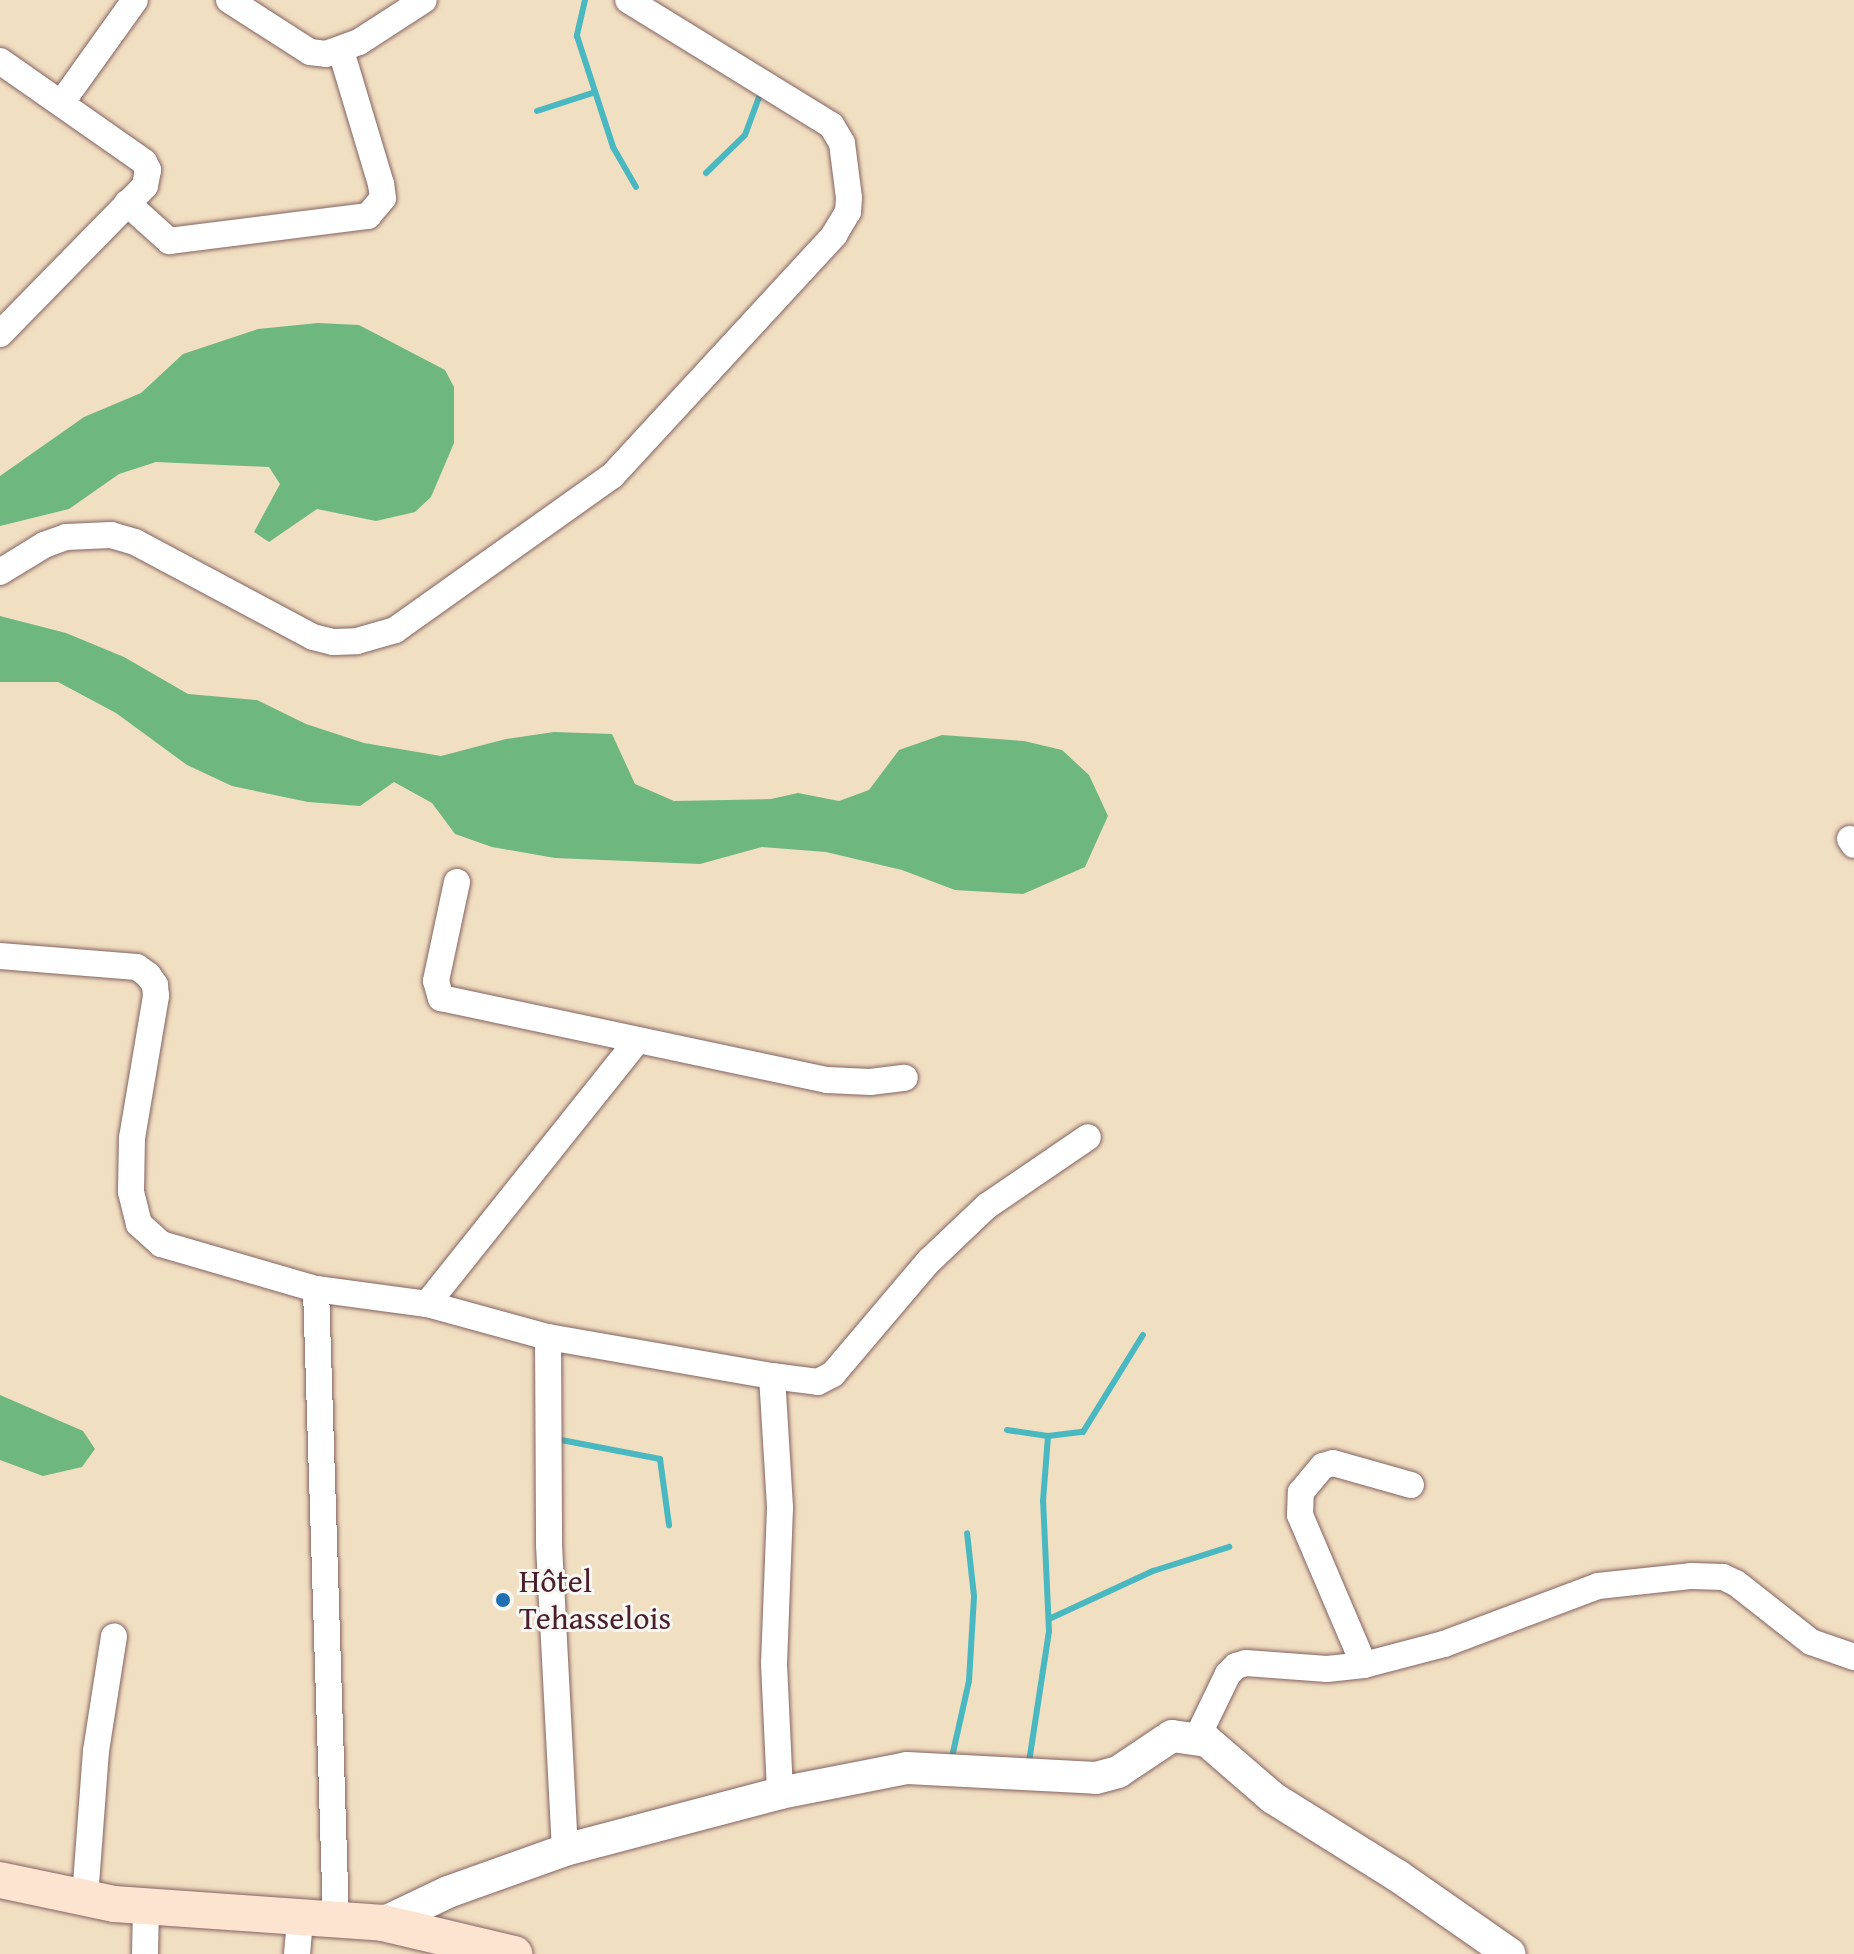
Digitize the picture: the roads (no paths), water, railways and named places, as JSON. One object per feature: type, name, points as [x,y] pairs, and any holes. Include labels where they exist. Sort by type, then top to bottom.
[{"type":"main road","points":[[0,1880],[146,1906],[383,1923],[514,1954]]},
{"type":"street","points":[[62,102],[135,0]]},
{"type":"street","points":[[229,0],[310,52],[341,51],[424,0]]},
{"type":"street","points":[[0,572],[44,545],[66,537],[111,535],[135,542],[313,637],[333,642],[357,641],[395,630],[612,476],[834,235],[848,212],[849,198],[842,143],[831,125],[628,0]]},
{"type":"street","points":[[127,203],[169,241],[368,216],[383,198],[381,184],[341,51]]},
{"type":"street","points":[[0,61],[144,162],[148,170],[145,186],[0,334]]},
{"type":"street","points":[[457,882],[436,981],[441,998],[827,1080],[870,1082],[905,1078]]},
{"type":"street","points":[[0,956],[137,967],[148,975],[156,996],[132,1138],[131,1192],[139,1224],[161,1244],[316,1289],[427,1304],[548,1337],[772,1376],[818,1382],[833,1374],[929,1261],[987,1206],[1088,1137]]},
{"type":"street","points":[[427,1304],[637,1041]]},
{"type":"street","points":[[316,1289],[336,1919]]},
{"type":"street","points":[[548,1337],[549,1545],[565,1850]]},
{"type":"street","points":[[772,1376],[780,1508],[774,1664],[780,1793]]},
{"type":"street","points":[[1364,1665],[1300,1515],[1301,1492],[1323,1466],[1333,1463],[1411,1485]]},
{"type":"street","points":[[1197,1738],[1228,1674],[1236,1666],[1246,1663],[1327,1669],[1364,1665],[1444,1644],[1591,1588],[1709,1576],[1736,1583],[1811,1642],[1854,1657]]},
{"type":"street","points":[[85,1897],[96,1751],[114,1636]]},
{"type":"street","points":[[383,1923],[448,1892],[565,1850],[780,1793],[907,1768],[1096,1778],[1118,1772],[1172,1736],[1207,1741],[1273,1798],[1398,1876],[1510,1954]]},
{"type":"street","points":[[145,1954],[146,1906]]},
{"type":"street","points":[[297,1954],[300,1916]]},
{"type":"waterway","points":[[585,0],[577,36],[613,147],[636,187]]},
{"type":"waterway","points":[[706,173],[745,135],[762,89]]},
{"type":"waterway","points":[[537,111],[595,92]]},
{"type":"waterway","points":[[1007,1430],[1048,1436],[1083,1432],[1143,1335]]},
{"type":"waterway","points":[[1029,1762],[1049,1631],[1043,1501],[1048,1436]]},
{"type":"waterway","points":[[556,1439],[660,1459],[669,1525]]},
{"type":"waterway","points":[[952,1757],[969,1681],[974,1596],[967,1533]]},
{"type":"waterway","points":[[1049,1619],[1153,1571],[1229,1547]]},
{"type":"place","name":"Hôtel Tehasselois","points":[[503,1600]]}]
